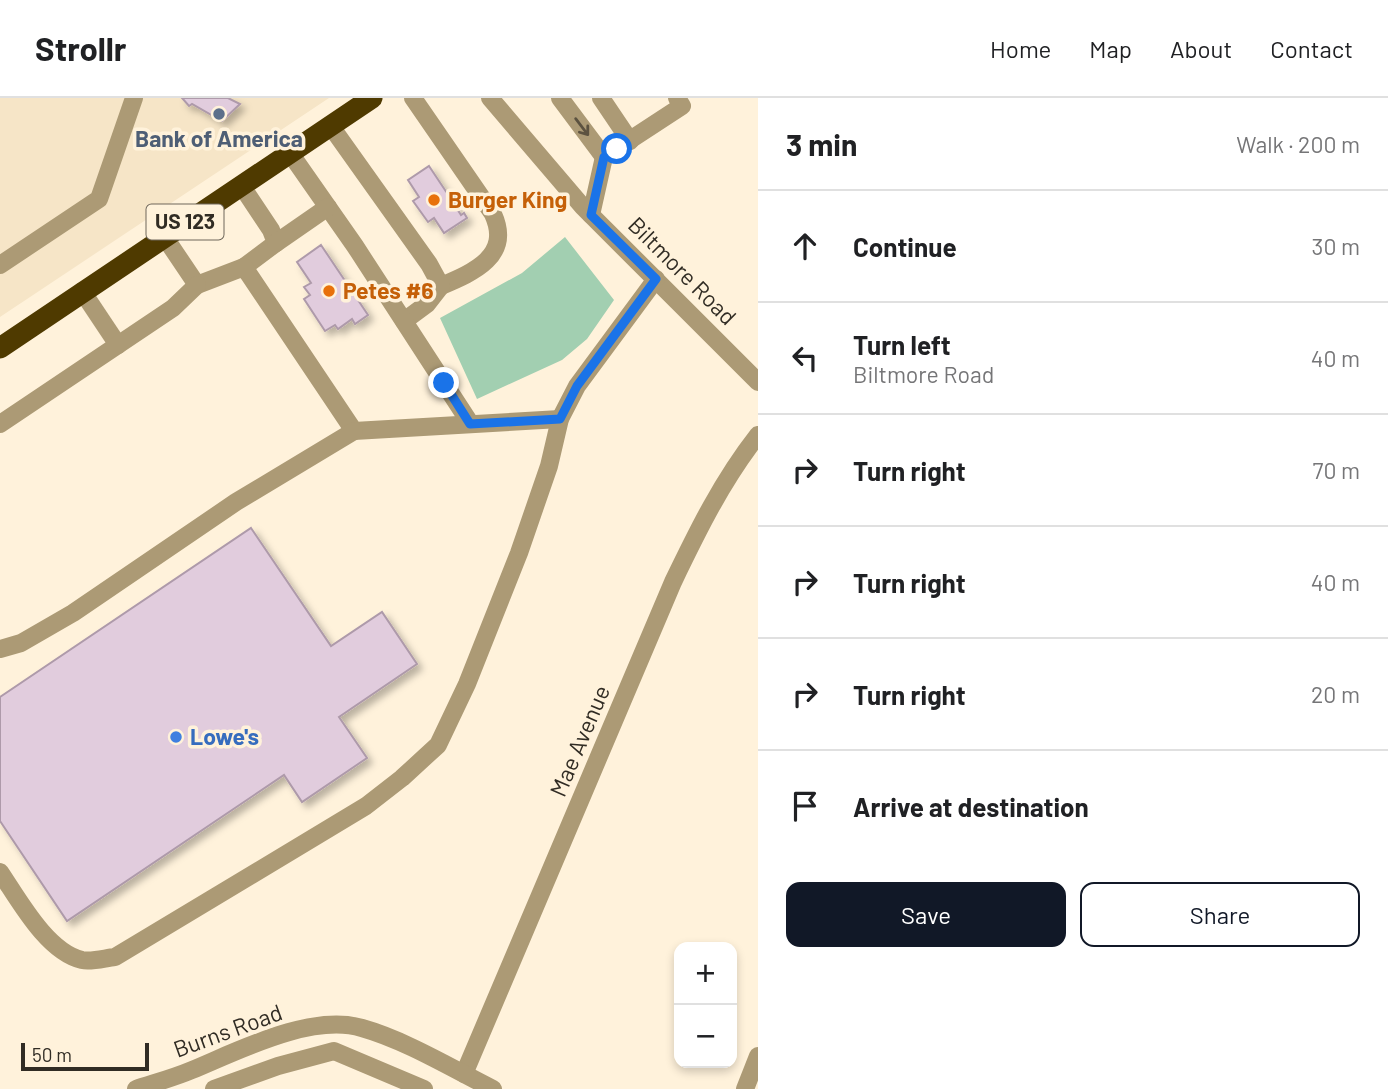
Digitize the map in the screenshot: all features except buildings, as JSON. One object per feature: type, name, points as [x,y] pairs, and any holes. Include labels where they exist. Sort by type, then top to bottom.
[{"type":"highway","name":"US 123","points":[[0,348],[372,98]]},
{"type":"street","points":[[0,265],[99,199],[134,98]]},
{"type":"street","points":[[404,321],[427,304],[441,286],[469,274],[490,259],[500,229],[494,214],[413,98]]},
{"type":"street","name":"Biltmore Road","points":[[490,98],[591,215],[758,382]]},
{"type":"street","points":[[560,98],[604,157]]},
{"type":"street","points":[[601,98],[629,141]]},
{"type":"street","points":[[591,215],[604,157],[682,106],[677,98]]},
{"type":"street","points":[[330,125],[429,264],[441,286]]},
{"type":"street","points":[[290,153],[470,424]]},
{"type":"street","points":[[241,185],[271,230],[276,243]]},
{"type":"street","points":[[0,424],[173,308],[197,285],[244,267],[328,207]]},
{"type":"street","points":[[164,236],[197,285]]},
{"type":"street","points":[[244,267],[354,431]]},
{"type":"street","points":[[0,872],[37,926],[64,954],[84,961],[115,957],[366,806],[402,778],[438,745],[467,684],[519,553],[549,466],[560,419],[577,386],[656,279]]},
{"type":"street","points":[[82,291],[118,345]]},
{"type":"street","points":[[0,649],[21,643],[73,613],[236,502],[354,431],[560,419]]},
{"type":"street","name":"Mae Avenue","points":[[464,1074],[673,582],[711,503],[735,464],[758,435]]},
{"type":"street","name":"Burns Road","points":[[136,1089],[170,1084],[271,1037],[328,1025],[359,1027],[388,1037],[493,1089]]},
{"type":"street","points":[[334,1051],[340,1026]]},
{"type":"street","points":[[214,1089],[278,1066],[334,1051],[424,1089]]},
{"type":"street","points":[[745,1089],[758,1056]]},
{"type":"shaded area","points":[[0,98],[329,98],[0,317]]},
{"type":"green space","points":[[565,237],[614,300],[587,339],[562,360],[477,399],[440,318],[522,273]]},
{"type":"place","name":"Bank of America","points":[[219,114]]},
{"type":"place","name":"Burger King","points":[[434,200]]},
{"type":"place","name":"Petes #6","points":[[329,291]]},
{"type":"place","name":"Lowe's","points":[[176,737]]},
{"type":"route","points":[[444,383],[470,424],[560,419],[577,386],[656,279],[591,215],[604,157],[617,149]]}]
